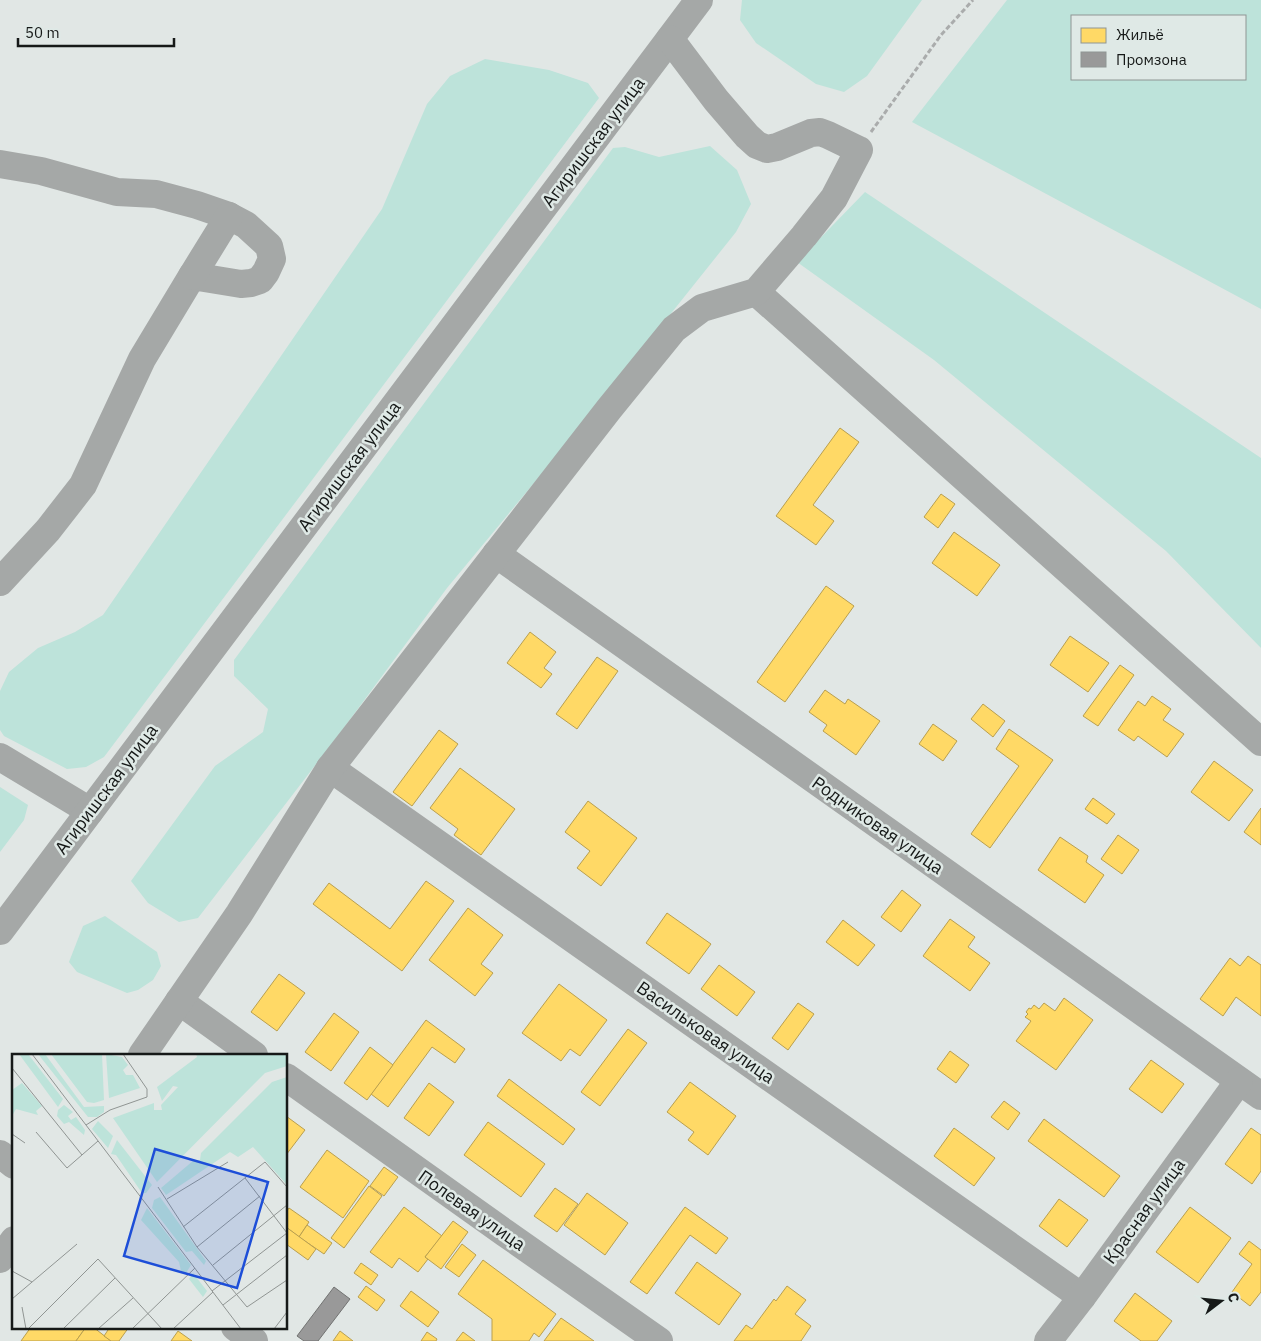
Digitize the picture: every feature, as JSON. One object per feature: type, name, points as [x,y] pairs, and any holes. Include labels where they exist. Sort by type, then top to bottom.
[{"type":"street","name":"Агиришская улица","points":[[0,931],[699,0]]},
{"type":"street","points":[[143,1054],[238,914],[330,768],[609,409],[674,329],[702,308],[756,292],[834,198],[848,174],[859,150],[820,132],[811,133],[777,147],[767,149],[757,145],[716,100],[670,39]]},
{"type":"street","points":[[0,164],[41,171],[117,192],[156,194],[198,205],[229,216],[246,225],[269,246],[272,259],[260,280],[241,284],[192,276]]},
{"type":"street","points":[[0,582],[48,530],[83,485],[142,359],[229,216]]},
{"type":"street","points":[[756,292],[1261,742]]},
{"type":"street","name":"Родниковая улица","points":[[496,554],[1261,1096]]},
{"type":"street","points":[[0,757],[90,811]]},
{"type":"street","name":"Васильковая улица","points":[[330,768],[1082,1297]]},
{"type":"street","points":[[179,1001],[253,1054]]},
{"type":"street","name":"Полевая улица","points":[[288,1079],[659,1341]]},
{"type":"street","name":"Красная улица","points":[[1048,1341],[1238,1081]]},
{"type":"street","points":[[0,1154],[12,1163]]},
{"type":"street","points":[[0,1259],[12,1243]]},
{"type":"street","points":[[236,1328],[254,1341]]},
{"type":"path","points":[[859,150],[941,35],[973,0]]},
{"type":"green space","points":[[742,0],[922,0],[867,76],[844,92],[816,84],[756,43],[740,20]]},
{"type":"green space","points":[[1007,0],[1261,0],[1261,309],[912,122]]},
{"type":"green space","points":[[485,59],[549,70],[588,83],[599,98],[104,757],[86,767],[67,769],[4,736],[0,730],[0,691],[9,672],[38,648],[75,632],[103,615],[382,209],[427,104],[450,76]]},
{"type":"green space","points":[[710,146],[737,170],[751,204],[736,232],[582,425],[447,588],[340,733],[198,918],[179,922],[148,903],[131,881],[215,766],[263,732],[268,709],[234,676],[234,660],[613,148],[625,147],[659,157]]},
{"type":"green space","points":[[865,192],[1261,458],[1261,648],[1166,551],[934,360],[797,262]]},
{"type":"green space","points":[[0,787],[28,805],[24,820],[0,852]]},
{"type":"green space","points":[[105,916],[157,952],[161,966],[153,980],[138,990],[127,993],[77,972],[69,962],[83,926]]},
{"type":"building: Жильё","points":[[840,428],[859,442],[813,505],[834,521],[816,545],[776,516]]},
{"type":"building: Жильё","points":[[941,494],[955,504],[938,528],[924,517]]},
{"type":"building: Жильё","points":[[954,532],[1000,565],[977,596],[932,563]]},
{"type":"building: Жильё","points":[[826,586],[854,606],[785,702],[757,682]]},
{"type":"building: Жильё","points":[[530,632],[556,652],[544,668],[552,674],[541,688],[507,663]]},
{"type":"building: Жильё","points":[[1070,636],[1109,663],[1088,692],[1050,665]]},
{"type":"building: Жильё","points":[[597,657],[618,671],[577,729],[556,714]]},
{"type":"building: Жильё","points":[[1120,665],[1134,675],[1098,726],[1083,716]]},
{"type":"building: Жильё","points":[[825,690],[845,704],[848,699],[880,721],[856,755],[823,731],[827,725],[809,712]]},
{"type":"building: Жильё","points":[[1152,696],[1171,709],[1163,720],[1184,734],[1167,757],[1138,736],[1134,741],[1118,730],[1138,701],[1145,706]]},
{"type":"building: Жильё","points":[[983,704],[1005,721],[993,737],[971,719]]},
{"type":"building: Жильё","points":[[933,724],[957,741],[943,761],[919,744]]},
{"type":"building: Жильё","points":[[1009,729],[1053,760],[990,848],[971,834],[1019,766],[996,749]]},
{"type":"building: Жильё","points":[[439,730],[458,744],[412,806],[393,792]]},
{"type":"building: Жильё","points":[[1214,761],[1253,790],[1229,821],[1191,792]]},
{"type":"building: Жильё","points":[[460,768],[515,809],[481,855],[454,835],[458,829],[430,808]]},
{"type":"building: Жильё","points":[[1093,798],[1115,814],[1107,824],[1085,809]]},
{"type":"building: Жильё","points":[[588,801],[637,838],[601,886],[577,868],[590,851],[565,832]]},
{"type":"building: Жильё","points":[[1261,808],[1261,845],[1244,832]]},
{"type":"building: Жильё","points":[[1118,835],[1139,850],[1122,874],[1101,859]]},
{"type":"building: Жильё","points":[[1060,837],[1088,856],[1086,862],[1104,875],[1085,903],[1038,870]]},
{"type":"building: Жильё","points":[[426,881],[454,901],[402,971],[313,904],[329,883],[390,929]]},
{"type":"building: Жильё","points":[[902,890],[921,905],[901,932],[881,917]]},
{"type":"building: Жильё","points":[[468,908],[503,935],[481,964],[493,973],[475,996],[429,960]]},
{"type":"building: Жильё","points":[[667,913],[711,944],[689,974],[646,943]]},
{"type":"building: Жильё","points":[[950,919],[975,937],[968,947],[990,963],[970,991],[923,956]]},
{"type":"building: Жильё","points":[[843,920],[875,945],[858,966],[826,942]]},
{"type":"building: Жильё","points":[[1248,956],[1261,965],[1261,1016],[1236,997],[1223,1016],[1200,999],[1230,958],[1240,966]]},
{"type":"building: Жильё","points":[[719,965],[755,992],[737,1016],[701,989]]},
{"type":"building: Жильё","points":[[279,974],[305,993],[277,1031],[251,1012]]},
{"type":"building: Жильё","points":[[559,984],[607,1020],[580,1056],[570,1049],[561,1061],[522,1033]]},
{"type":"building: Жильё","points":[[1064,998],[1093,1020],[1056,1070],[1016,1041],[1031,1021],[1025,1017],[1028,1014],[1026,1012],[1029,1008],[1031,1009],[1034,1005],[1039,1009],[1044,1003],[1055,1011]]},
{"type":"building: Жильё","points":[[798,1003],[814,1014],[788,1050],[772,1038]]},
{"type":"building: Жильё","points":[[334,1013],[359,1032],[331,1071],[305,1052]]},
{"type":"building: Жильё","points":[[426,1020],[465,1049],[455,1063],[432,1047],[388,1107],[371,1094]]},
{"type":"building: Жильё","points":[[628,1029],[647,1043],[600,1106],[581,1092]]},
{"type":"building: Жильё","points":[[370,1047],[393,1065],[367,1100],[344,1083]]},
{"type":"building: Жильё","points":[[950,1051],[969,1065],[956,1083],[937,1069]]},
{"type":"building: Жильё","points":[[1151,1060],[1184,1084],[1162,1113],[1129,1089]]},
{"type":"building: Жильё","points":[[509,1079],[575,1129],[563,1145],[497,1096]]},
{"type":"building: Жильё","points":[[690,1082],[736,1116],[708,1155],[688,1140],[694,1132],[667,1112]]},
{"type":"building: Жильё","points":[[429,1083],[454,1102],[429,1136],[404,1118]]},
{"type":"building: Жильё","points":[[1004,1101],[1020,1113],[1008,1130],[991,1117]]},
{"type":"building: Жильё","points":[[288,1117],[305,1130],[288,1152]]},
{"type":"building: Жильё","points":[[1044,1119],[1120,1176],[1104,1197],[1028,1141]]},
{"type":"building: Жильё","points":[[488,1122],[545,1164],[521,1197],[464,1155]]},
{"type":"building: Жильё","points":[[954,1128],[995,1158],[974,1186],[934,1156]]},
{"type":"building: Жильё","points":[[1251,1128],[1261,1135],[1261,1171],[1252,1184],[1225,1164]]},
{"type":"building: Жильё","points":[[327,1150],[369,1181],[343,1218],[300,1187]]},
{"type":"building: Жильё","points":[[384,1167],[398,1177],[384,1196],[370,1186]]},
{"type":"building: Жильё","points":[[369,1186],[382,1196],[344,1248],[331,1238]]},
{"type":"building: Жильё","points":[[555,1188],[578,1204],[557,1232],[534,1216]]},
{"type":"building: Жильё","points":[[587,1193],[628,1223],[605,1255],[564,1225]]},
{"type":"building: Жильё","points":[[1059,1199],[1088,1220],[1067,1247],[1039,1226]]},
{"type":"building: Жильё","points":[[404,1207],[442,1236],[425,1257],[428,1259],[418,1272],[399,1258],[392,1268],[370,1252]]},
{"type":"building: Жильё","points":[[685,1207],[728,1238],[716,1254],[690,1235],[647,1294],[630,1282]]},
{"type":"building: Жильё","points":[[1190,1207],[1231,1238],[1198,1283],[1156,1252]]},
{"type":"building: Жильё","points":[[289,1208],[309,1222],[299,1237],[288,1229]]},
{"type":"building: Жильё","points":[[453,1221],[468,1232],[441,1269],[425,1257]]},
{"type":"building: Жильё","points":[[307,1225],[332,1243],[324,1254],[299,1237]]},
{"type":"building: Жильё","points":[[288,1228],[316,1249],[308,1260],[288,1245]]},
{"type":"building: Жильё","points":[[1249,1241],[1261,1250],[1261,1292],[1250,1306],[1232,1292],[1252,1264],[1239,1254]]},
{"type":"building: Жильё","points":[[462,1244],[476,1255],[459,1277],[445,1267]]},
{"type":"building: Жильё","points":[[483,1260],[556,1314],[539,1337],[534,1333],[529,1341],[492,1341],[492,1319],[458,1294]]},
{"type":"building: Жильё","points":[[697,1262],[741,1294],[719,1325],[675,1293]]},
{"type":"building: Жильё","points":[[361,1263],[378,1275],[371,1285],[354,1273]]},
{"type":"building: Жильё","points":[[366,1286],[385,1300],[377,1311],[358,1297]]},
{"type":"building: Жильё","points":[[787,1286],[806,1300],[795,1314],[811,1326],[801,1341],[734,1341],[746,1325],[752,1329],[774,1299],[776,1301]]},
{"type":"building: Жильё","points":[[411,1291],[439,1312],[428,1327],[400,1306]]},
{"type":"building: Жильё","points":[[1135,1293],[1172,1321],[1157,1341],[1141,1341],[1114,1321]]},
{"type":"building: Жильё","points":[[561,1318],[594,1341],[544,1341]]},
{"type":"building: Жильё","points":[[30,1328],[85,1328],[76,1341],[21,1341]]},
{"type":"building: Жильё","points":[[85,1328],[94,1328],[111,1341],[76,1341]]},
{"type":"building: Жильё","points":[[109,1328],[128,1328],[119,1341],[111,1341],[104,1336]]},
{"type":"building: Жильё","points":[[178,1331],[192,1341],[171,1341]]},
{"type":"building: Жильё","points":[[340,1331],[353,1341],[333,1341]]},
{"type":"building: Жильё","points":[[427,1332],[437,1339],[436,1341],[421,1341]]},
{"type":"building: Жильё","points":[[463,1332],[475,1341],[456,1341]]},
{"type":"building: Промзона","points":[[334,1287],[350,1299],[318,1341],[304,1341],[297,1336]]}]
